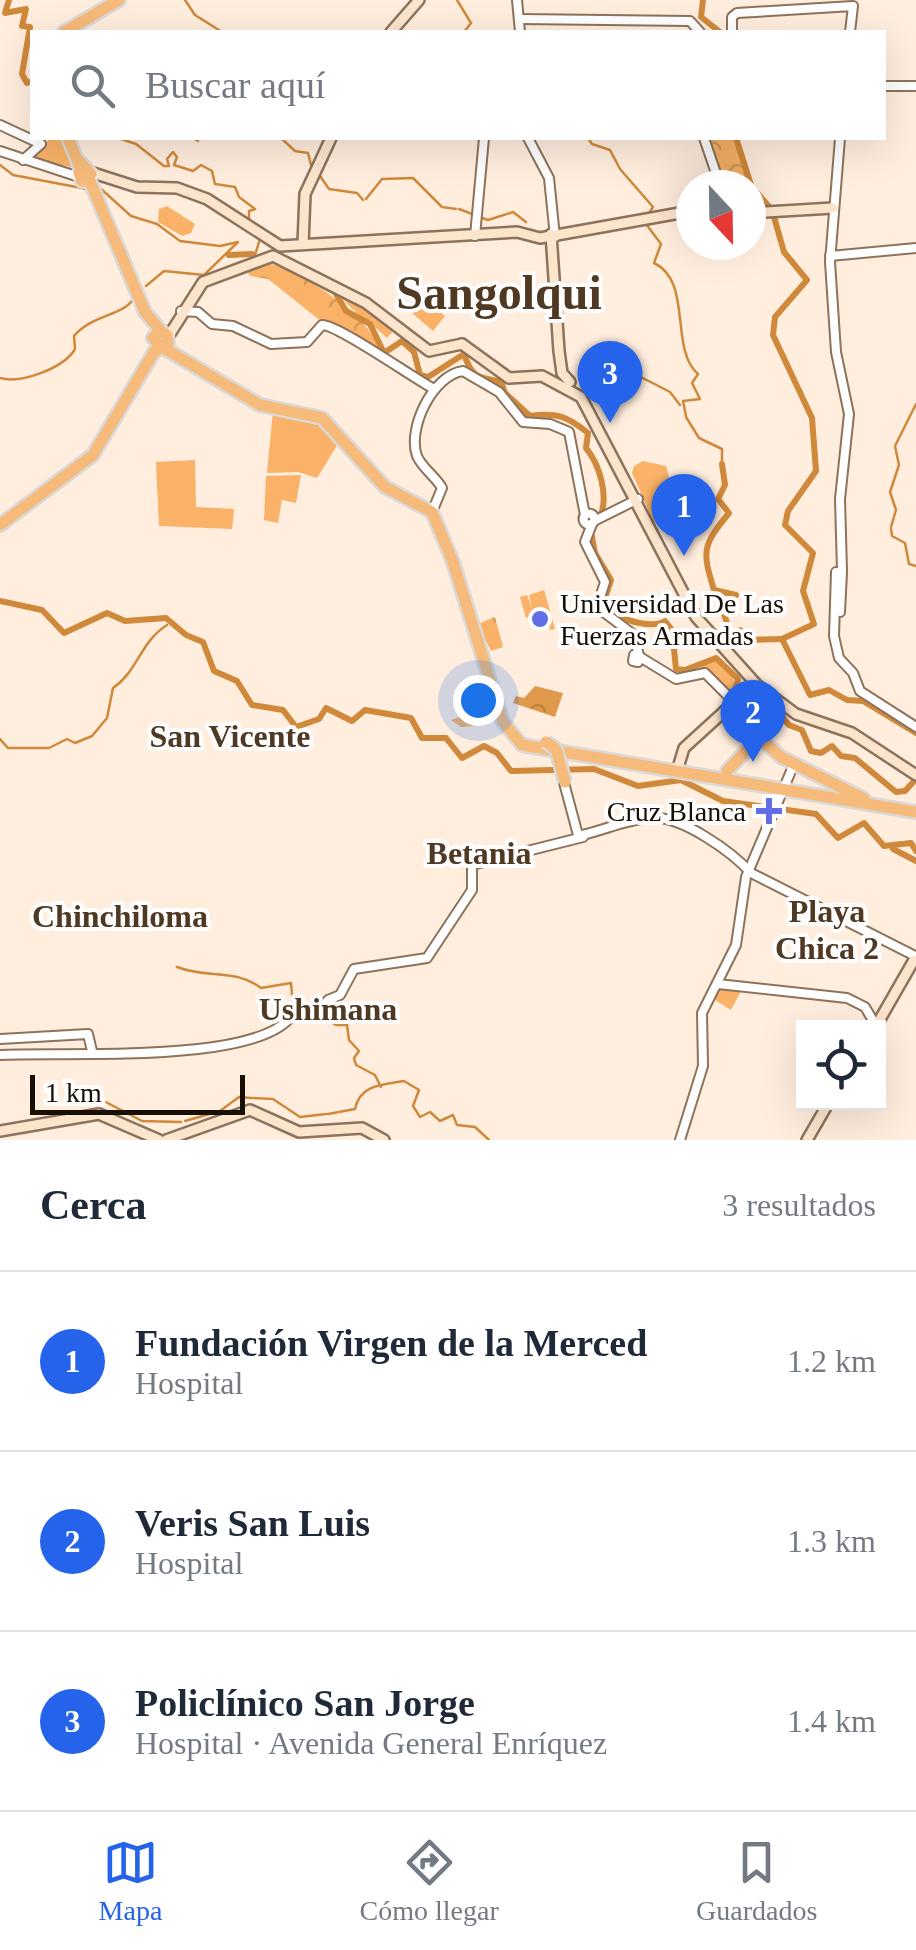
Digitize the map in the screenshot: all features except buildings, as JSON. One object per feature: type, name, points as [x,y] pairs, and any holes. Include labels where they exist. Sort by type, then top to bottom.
[{"type":"highway","points":[[67,30],[118,0]]},
{"type":"highway","points":[[69,140],[145,312],[162,337],[258,402],[322,416],[388,486],[432,512],[453,562],[506,728],[522,745],[559,765],[680,768]]},
{"type":"highway","points":[[0,524],[91,453],[162,337]]},
{"type":"highway","points":[[432,512],[514,736],[559,765]]},
{"type":"highway","points":[[514,736],[532,747],[728,776],[777,798],[916,810]]},
{"type":"highway","points":[[728,776],[759,739],[794,764],[870,802],[916,810]]},
{"type":"main road","points":[[393,30],[419,0]]},
{"type":"main road","points":[[302,244],[305,194],[330,140]]},
{"type":"main road","points":[[86,177],[127,185],[177,188],[205,200],[275,252],[366,303],[429,351],[464,343],[482,374],[509,378],[538,375],[566,383],[581,397],[602,431],[690,604],[710,632],[760,688],[802,716],[852,732],[916,775]]},
{"type":"main road","points":[[766,214],[833,209]]},
{"type":"main road","points":[[162,337],[205,281],[302,244],[475,235],[551,237],[676,213]]},
{"type":"main road","points":[[551,237],[566,383]]},
{"type":"main road","points":[[680,768],[687,748],[737,704],[759,739]]},
{"type":"main road","points":[[879,1020],[915,957]]},
{"type":"main road","points":[[0,1130],[98,1114],[163,1140],[250,1110],[295,1131],[362,1128],[384,1140]]},
{"type":"main road","points":[[806,1140],[824,1110]]},
{"type":"street","points":[[517,0],[520,30]]},
{"type":"street","points":[[732,30],[735,13],[803,4],[853,6],[850,30]]},
{"type":"street","points":[[519,19],[675,21],[695,23],[699,30]]},
{"type":"street","points":[[675,21],[677,30]]},
{"type":"street","points":[[886,86],[916,86]]},
{"type":"street","points":[[0,125],[30,139]]},
{"type":"street","points":[[26,157],[41,144],[32,140]]},
{"type":"street","points":[[475,235],[484,140]]},
{"type":"street","points":[[529,140],[547,171],[551,237]]},
{"type":"street","points":[[707,140],[716,170]]},
{"type":"street","points":[[840,140],[830,256],[832,321],[849,414],[840,499],[839,642],[842,658],[855,671],[860,689],[916,726]]},
{"type":"street","points":[[0,151],[86,177]]},
{"type":"street","points":[[830,256],[916,248]]},
{"type":"street","points":[[181,311],[198,312],[211,324],[232,326],[271,344],[306,342],[323,325],[335,326],[390,365],[434,389]]},
{"type":"street","points":[[432,512],[440,484],[416,452],[417,428],[434,389],[456,372],[482,374],[527,422],[551,422],[572,432],[594,518],[585,542],[605,582],[598,608],[632,633],[637,658],[676,679],[703,672],[737,704],[760,688]]},
{"type":"street","points":[[594,518],[636,499]]},
{"type":"street","points":[[680,1140],[703,1066],[702,1013],[736,946],[747,869],[794,764]]},
{"type":"street","points":[[559,765],[580,835]]},
{"type":"street","points":[[0,1055],[92,1051],[155,1055],[233,1044],[284,1024],[294,1012],[316,1014],[340,995],[354,969],[430,956],[472,890],[472,865],[580,835],[662,818],[747,869],[915,957]]},
{"type":"street","points":[[718,984],[847,998],[865,1007],[872,1020]]},
{"type":"street","points":[[0,1039],[90,1036],[92,1051]]},
{"type":"green space","points":[[48,140],[65,140],[76,168],[31,159]]},
{"type":"green space","points":[[710,140],[735,140],[745,170],[718,170]]},
{"type":"green space","points":[[167,206],[195,224],[191,233],[182,236],[158,222],[159,209]]},
{"type":"green space","points":[[264,262],[296,274],[331,295],[361,321],[379,349],[317,318],[268,279],[250,276],[246,269]]},
{"type":"green space","points":[[337,290],[396,328],[387,338],[354,311]]},
{"type":"green space","points":[[424,299],[445,316],[433,331],[412,313]]},
{"type":"green space","points":[[273,411],[309,414],[341,439],[317,478],[298,472],[267,473]]},
{"type":"green space","points":[[195,460],[196,507],[234,509],[232,529],[159,526],[156,462]]},
{"type":"green space","points":[[643,461],[666,466],[679,513],[673,519],[654,523],[632,473],[634,466]]},
{"type":"green space","points":[[301,475],[296,503],[282,500],[278,523],[264,520],[266,476]]},
{"type":"green space","points":[[544,590],[555,629],[550,630],[546,613],[526,618],[520,597],[527,595],[532,608],[529,595]]},
{"type":"green space","points":[[495,617],[503,647],[491,651],[478,624]]},
{"type":"green space","points":[[714,660],[732,677],[741,697],[735,700],[705,671],[692,672]]},
{"type":"green space","points":[[535,686],[563,693],[555,717],[513,703],[516,696],[524,698]]},
{"type":"green space","points":[[482,709],[487,725],[461,727],[451,720]]},
{"type":"green space","points":[[718,986],[743,987],[731,1010],[712,998]]},
{"type":"waterway","points":[[9,0],[5,13],[26,9],[22,26],[30,27],[22,74],[30,82]]},
{"type":"waterway","points":[[185,0],[195,15],[219,30]]},
{"type":"waterway","points":[[457,0],[471,23],[466,30]]},
{"type":"waterway","points":[[703,0],[701,17],[717,30]]},
{"type":"waterway","points":[[124,140],[136,144],[164,166],[169,166],[167,159],[173,152],[177,157],[174,165],[193,171],[201,165],[212,171],[215,184],[235,187],[239,197],[255,209],[249,211],[249,222]]},
{"type":"waterway","points":[[283,140],[295,151],[308,153],[312,169]]},
{"type":"waterway","points":[[589,140],[610,150],[620,169],[653,207],[649,213]]},
{"type":"waterway","points":[[737,140],[746,170]]},
{"type":"waterway","points":[[0,165],[13,175],[87,189]]},
{"type":"waterway","points":[[318,173],[329,189],[357,193],[363,200]]},
{"type":"waterway","points":[[366,199],[382,179],[413,178],[442,207],[456,209]]},
{"type":"waterway","points":[[100,188],[131,216],[157,224],[180,241],[220,246],[238,242],[204,275],[164,271],[146,286]]},
{"type":"waterway","points":[[766,203],[772,210],[784,252],[807,280],[775,317],[773,335],[812,418],[816,471],[788,511],[785,525],[813,553],[803,591],[814,624],[782,639],[810,695],[829,690],[847,700],[863,701],[916,733]]},
{"type":"waterway","points":[[459,209],[472,214]]},
{"type":"waterway","points":[[479,217],[488,220],[513,212],[526,222]]},
{"type":"waterway","points":[[646,224],[661,244],[654,263],[673,284],[684,349],[698,374],[692,383],[700,399],[683,401],[686,416]]},
{"type":"waterway","points":[[255,255],[260,239]]},
{"type":"waterway","points":[[229,255],[252,254]]},
{"type":"waterway","points":[[307,277],[335,292],[346,311],[370,324],[384,353],[402,341],[414,352],[420,375],[428,377],[464,354],[474,373],[501,382],[505,393],[530,416],[561,417],[588,433],[586,448],[599,472],[603,491],[600,517]]},
{"type":"waterway","points":[[0,378],[19,379],[52,368],[75,349],[74,336],[81,329],[132,301]]},
{"type":"waterway","points":[[637,370],[637,375],[670,392],[680,405]]},
{"type":"waterway","points":[[891,527],[896,510],[890,492],[899,465],[895,446],[916,404]]},
{"type":"waterway","points":[[686,417],[699,438],[722,449],[722,464]]},
{"type":"waterway","points":[[722,464],[725,485],[718,499],[729,513],[707,549],[714,590],[736,595],[724,614],[731,635],[740,630],[747,640],[782,639]]},
{"type":"waterway","points":[[891,529],[892,536],[905,543],[909,564],[916,566]]},
{"type":"waterway","points":[[591,532],[595,553],[611,580],[602,607],[633,622],[665,621],[672,630],[676,669],[685,670],[716,658],[738,679],[736,687],[761,724],[767,725],[779,713],[789,725],[802,730],[811,751],[821,753],[832,746],[841,756],[855,758],[896,792],[905,791],[916,779]]},
{"type":"waterway","points":[[0,601],[42,610],[64,633],[107,613],[125,621],[166,618],[186,635],[203,642],[214,671],[237,681],[252,705],[283,710],[296,727],[319,719],[326,708],[352,721],[365,710],[411,718],[422,738],[446,738],[462,758],[484,746],[497,753],[511,771],[594,769],[638,786],[681,780],[723,801],[816,814],[838,838],[864,823],[884,846],[911,843],[916,851]]},
{"type":"waterway","points":[[0,739],[8,748],[49,748],[67,739],[75,743],[92,736],[107,718],[113,688],[167,625]]},
{"type":"waterway","points":[[893,849],[916,861]]},
{"type":"waterway","points":[[177,967],[241,978],[261,988],[291,983],[293,1004],[311,1003],[314,1009]]},
{"type":"waterway","points":[[320,1015],[336,1025],[347,1025],[349,1040],[359,1051],[354,1058],[356,1065],[375,1075],[381,1087]]},
{"type":"waterway","points":[[328,1114],[355,1109],[361,1095],[372,1088],[404,1081],[419,1090],[413,1106],[420,1117],[430,1112],[440,1121],[453,1115],[457,1125],[475,1127],[489,1140]]},
{"type":"waterway","points":[[185,1121],[220,1111],[239,1097],[251,1098]]},
{"type":"waterway","points":[[252,1098],[273,1099],[300,1117],[326,1114]]},
{"type":"waterway","points":[[100,1099],[142,1121],[181,1122]]},
{"type":"place","name":"Policlínico San Jorge","points":[[610,423]]},
{"type":"place","name":"Fundación Virgen de la Merced","points":[[684,556]]},
{"type":"place","name":"Universidad De Las Fuerzas Armadas","points":[[540,619]]},
{"type":"place","name":"Veris San Luis","points":[[753,762]]},
{"type":"place","name":"Cruz Blanca","points":[[769,811]]},
{"type":"district","name":"Sangolqui","points":[[499,292]]},
{"type":"district","name":"San Vicente","points":[[230,736]]},
{"type":"district","name":"Betania","points":[[479,853]]},
{"type":"district","name":"Chinchiloma","points":[[120,916]]},
{"type":"district","name":"Playa Chica 2","points":[[827,930]]},
{"type":"district","name":"Ushimana","points":[[328,1009]]}]
